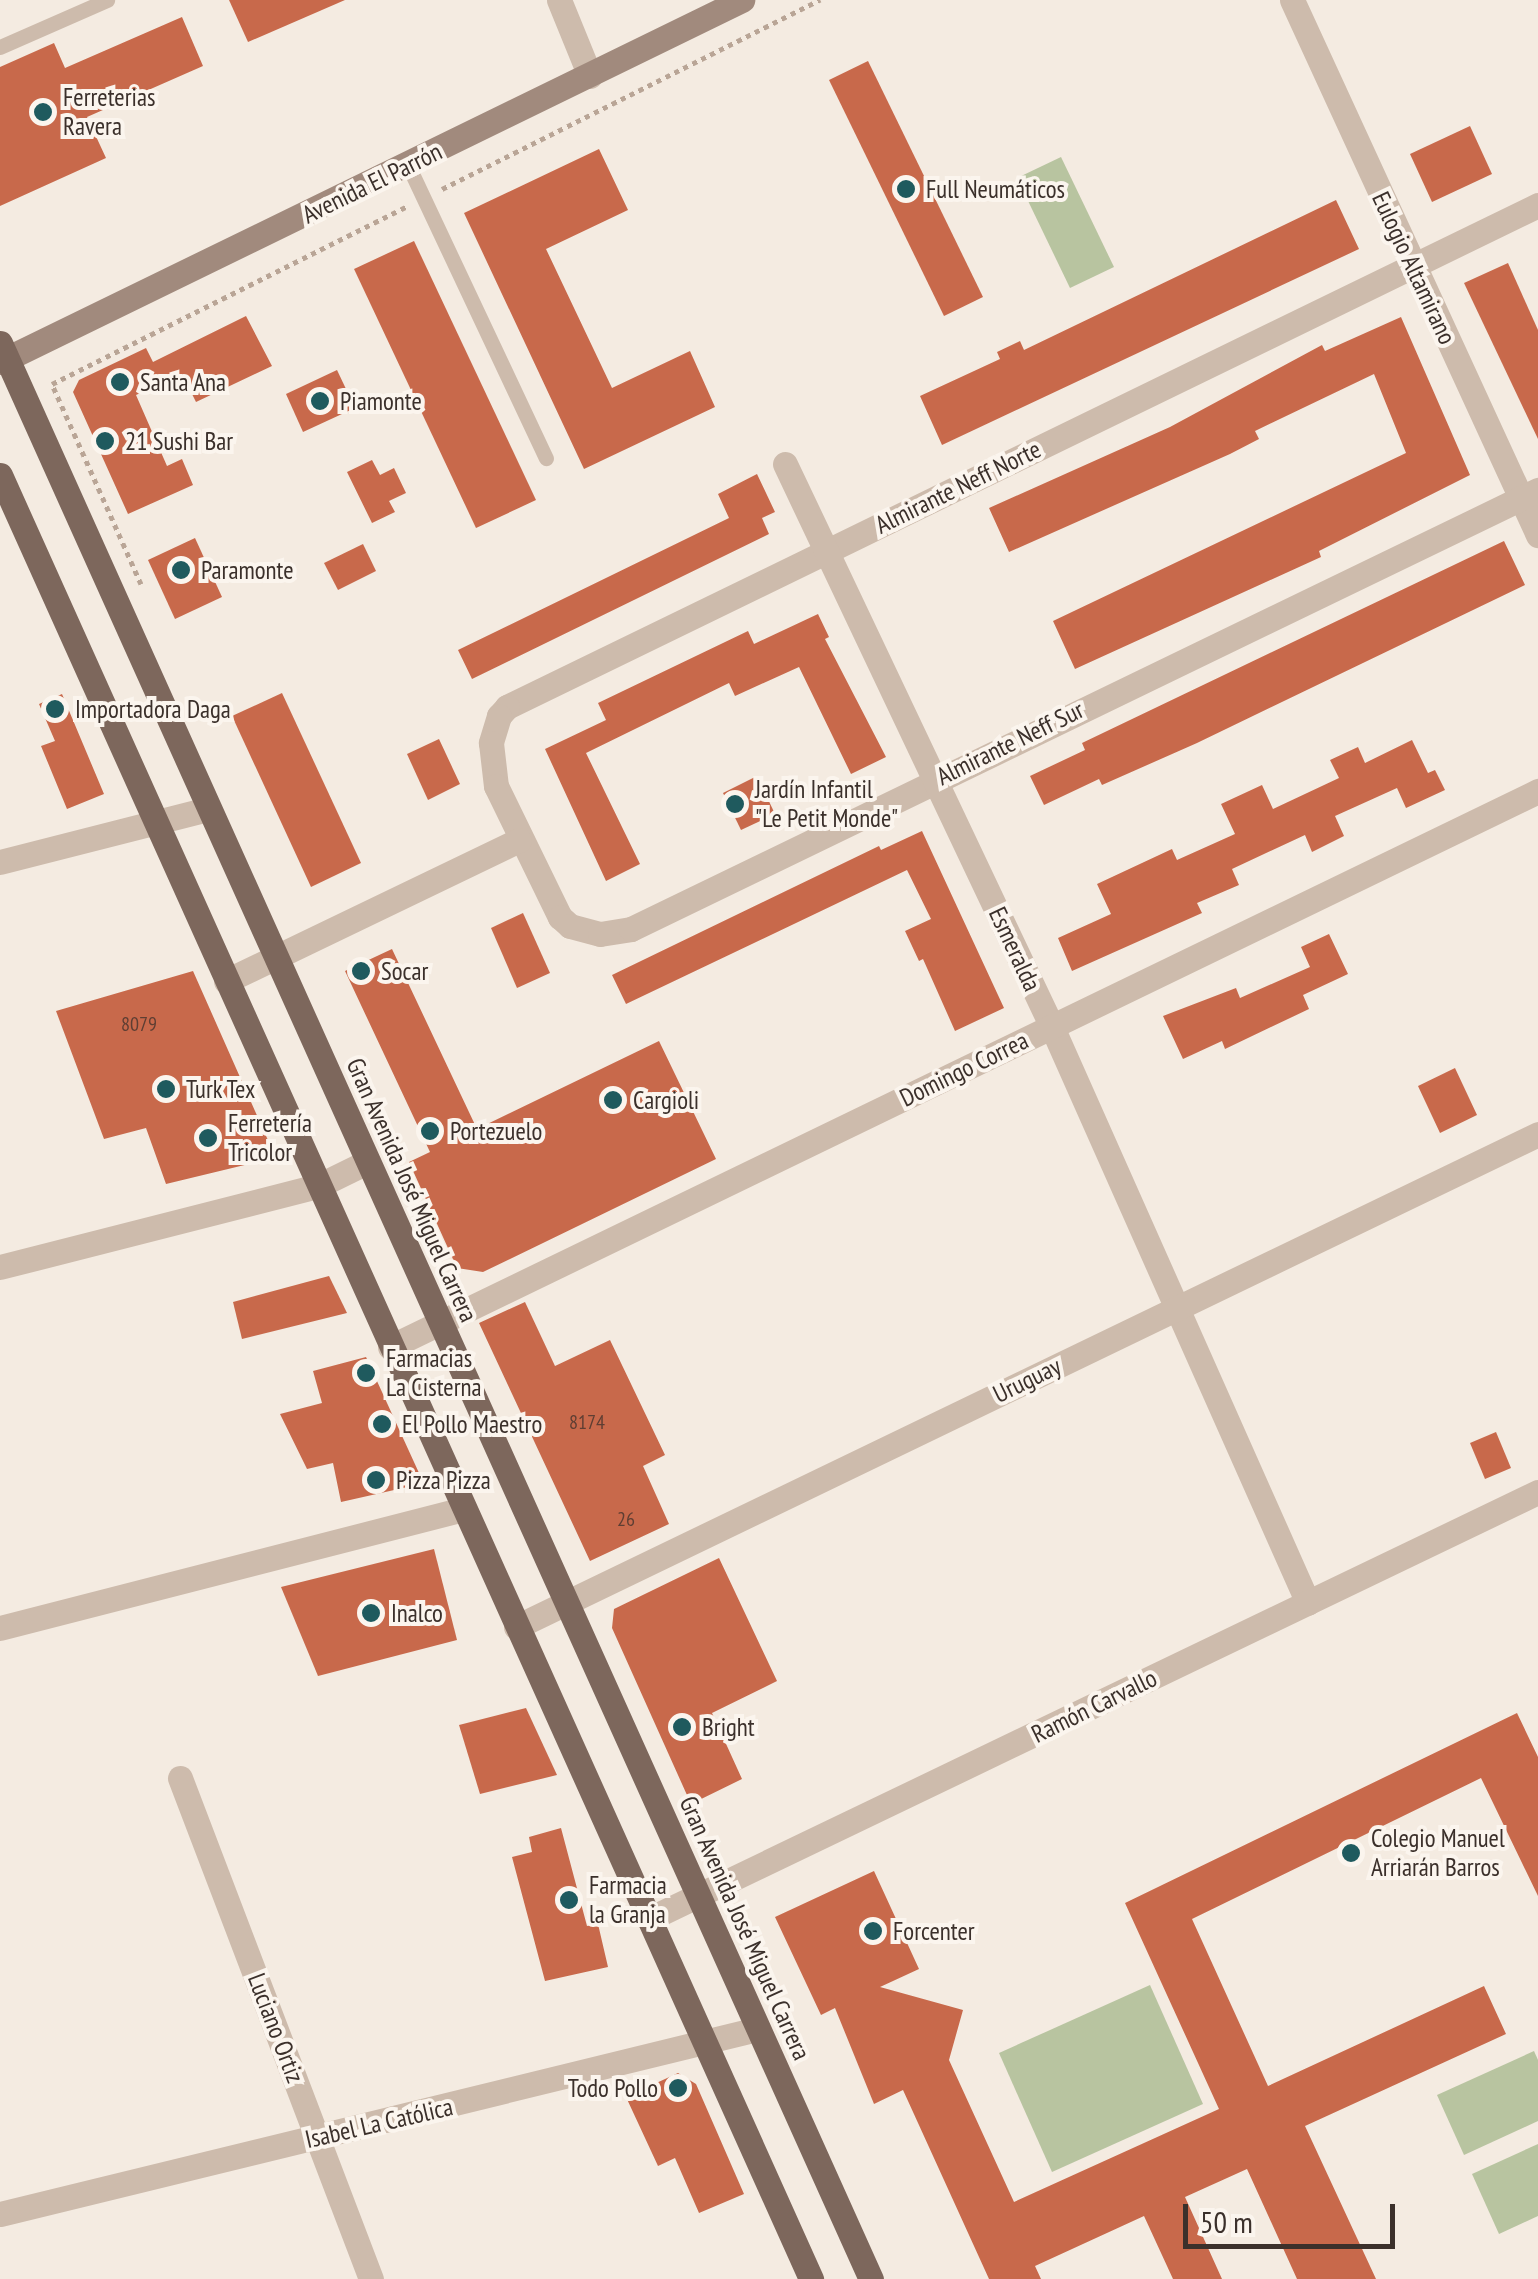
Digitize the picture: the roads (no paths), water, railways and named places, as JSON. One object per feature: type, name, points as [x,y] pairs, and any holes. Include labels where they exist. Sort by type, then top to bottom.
[{"type":"main road","name":"Avenida El Parrón","points":[[2,355],[408,165],[742,0]]},
{"type":"main road","name":"Gran Avenida José Miguel Carrera","points":[[2,355],[871,2279]]},
{"type":"main road","points":[[0,475],[812,2279]]},
{"type":"street","points":[[559,0],[590,76]]},
{"type":"street","name":"Eulogio Altamirano","points":[[1292,0],[1412,265],[1530,494],[1538,534]]},
{"type":"street","name":"Almirante Neff Norte","points":[[519,840],[496,786],[490,759],[493,730],[507,708],[1538,205]]},
{"type":"street","name":"Esmeralda","points":[[785,464],[1052,1027],[1308,1603]]},
{"type":"street","name":"Almirante Neff Sur","points":[[519,840],[560,917],[583,931],[616,933],[1530,494]]},
{"type":"street","name":"Domingo Correa","points":[[390,1346],[1538,792]]},
{"type":"street","points":[[0,862],[208,810]]},
{"type":"street","points":[[226,981],[519,840]]},
{"type":"street","name":"Uruguay","points":[[516,1627],[1538,1134]]},
{"type":"street","points":[[0,1266],[318,1186],[367,1162]]},
{"type":"street","name":"Ramón Carvallo","points":[[649,1918],[698,1898],[1538,1492]]},
{"type":"street","points":[[0,1628],[464,1509]]},
{"type":"street","name":"Luciano Ortiz","points":[[180,1778],[371,2279]]},
{"type":"street","name":"Isabel La Católica","points":[[0,2214],[757,2029]]},
{"type":"lane","points":[[0,46],[107,0]]},
{"type":"lane","points":[[408,165],[546,458]]},
{"type":"place","name":"Ferreterias Ravera","points":[[43,112]]},
{"type":"place","name":"Full Neumáticos","points":[[906,189]]},
{"type":"place","name":"Santa Ana","points":[[120,382]]},
{"type":"place","name":"Piamonte","points":[[320,401]]},
{"type":"place","name":"21 Sushi Bar","points":[[105,441]]},
{"type":"place","name":"Paramonte","points":[[181,570]]},
{"type":"place","name":"Importadora Daga","points":[[55,709]]},
{"type":"place","name":"Jardín Infantil \"Le Petit Monde\"","points":[[735,804]]},
{"type":"place","name":"Socar","points":[[361,971]]},
{"type":"place","name":"Turk Tex","points":[[166,1089]]},
{"type":"place","name":"Cargioli","points":[[613,1100]]},
{"type":"place","name":"Portezuelo","points":[[430,1131]]},
{"type":"place","name":"Ferretería Tricolor","points":[[208,1138]]},
{"type":"place","name":"Farmacias La Cisterna","points":[[366,1373]]},
{"type":"place","name":"El Pollo Maestro","points":[[382,1424]]},
{"type":"place","name":"Pizza Pizza","points":[[376,1480]]},
{"type":"place","name":"Inalco","points":[[371,1613]]},
{"type":"place","name":"Bright","points":[[682,1727]]},
{"type":"place","name":"Colegio Manuel Arriarán Barros","points":[[1351,1853]]},
{"type":"place","name":"Farmacia la Granja","points":[[569,1900]]},
{"type":"place","name":"Forcenter","points":[[873,1931]]},
{"type":"place","name":"Todo Pollo","points":[[678,2088]]}]
